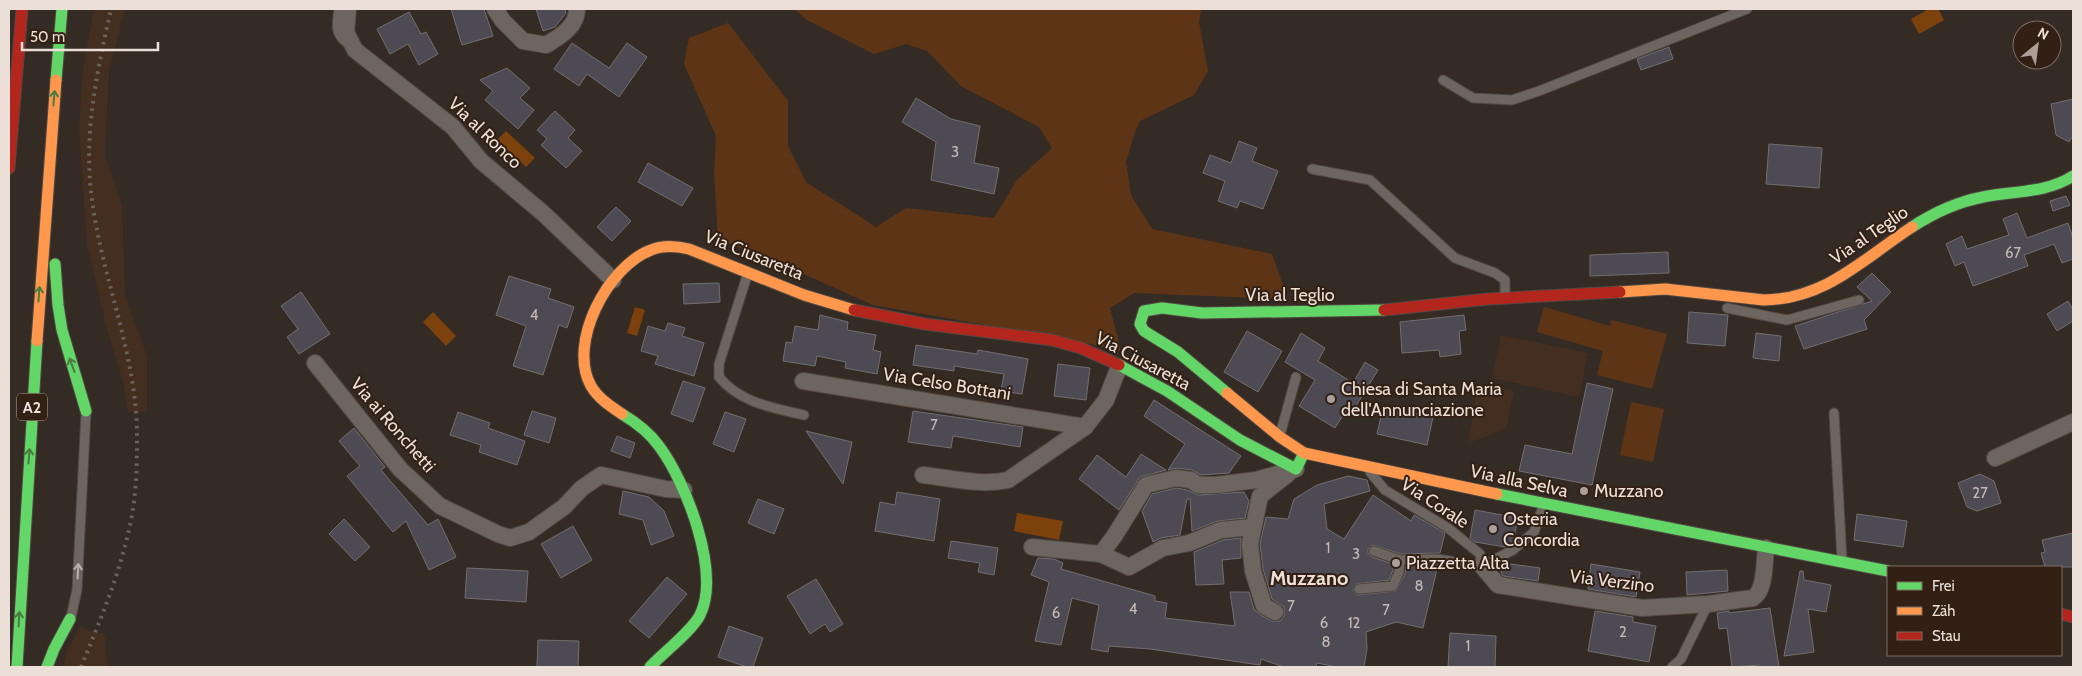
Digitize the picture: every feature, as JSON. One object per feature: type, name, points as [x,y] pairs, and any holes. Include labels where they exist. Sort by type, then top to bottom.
[{"type":"main road","points":[[9,44],[20,9]]},
{"type":"main road","points":[[9,168],[20,9]]},
{"type":"main road","name":"A2","points":[[17,667],[31,415],[62,9]]},
{"type":"main road","name":"A2","points":[[50,147],[58,310],[68,354],[83,394],[86,411]]},
{"type":"main road","name":"Via al Teglio","points":[[1348,464],[1304,454],[1280,437],[1178,352],[1144,331],[1140,324],[1144,311],[1162,308],[1202,313],[1370,312],[1505,298],[1665,289],[1705,292],[1739,299],[1761,301],[1794,297],[1842,276],[1903,232],[1946,208],[1982,196],[2052,187],[2073,176]]},
{"type":"main road","name":"Via Ciusaretta","points":[[650,667],[699,616],[707,597],[706,570],[697,525],[684,490],[668,456],[647,431],[603,402],[587,381],[584,362],[587,333],[592,317],[614,280],[640,255],[661,247],[688,248],[813,299],[959,329],[1045,338],[1080,348],[1175,397],[1230,434],[1296,469]]},
{"type":"main road","points":[[1296,469],[1304,454]]},
{"type":"main road","name":"Via alla Selva","points":[[1348,464],[1887,571]]},
{"type":"main road","points":[[47,667],[70,619]]},
{"type":"street","points":[[348,9],[346,32],[355,50]]},
{"type":"street","points":[[495,9],[503,21],[523,41],[546,45],[566,33],[577,14],[576,9]]},
{"type":"street","name":"Via al Ronco","points":[[355,50],[453,126],[481,161],[544,214],[614,280]]},
{"type":"street","name":"Via ai Ronchetti","points":[[315,363],[400,469],[440,506],[498,534],[510,538],[529,532],[564,507],[595,477],[602,475],[666,489],[684,490]]},
{"type":"street","points":[[923,475],[975,482],[1008,480],[1085,427],[1106,400],[1119,367]]},
{"type":"street","name":"Via Celso Bottani","points":[[803,381],[1085,427]]},
{"type":"street","points":[[1996,458],[2073,422]]},
{"type":"street","points":[[1275,612],[1264,606],[1253,571],[1250,544],[1260,496],[1296,469]]},
{"type":"street","points":[[1101,554],[1146,485],[1176,478],[1191,480],[1198,485],[1216,485],[1256,480],[1296,469]]},
{"type":"street","points":[[1032,547],[1101,554],[1129,567],[1163,548],[1189,543],[1220,530],[1253,527]]},
{"type":"street","name":"Via Verzino","points":[[1482,566],[1498,586],[1642,608],[1708,604],[1748,599],[1757,595],[1761,586],[1766,548]]},
{"type":"lane","points":[[339,9],[336,32],[340,38],[355,50]]},
{"type":"lane","points":[[1443,80],[1473,98],[1512,100],[1746,9]]},
{"type":"lane","points":[[1312,169],[1370,180],[1455,258],[1495,273],[1505,280],[1505,298]]},
{"type":"lane","points":[[748,272],[718,364],[718,377],[727,387],[758,404],[804,415]]},
{"type":"lane","points":[[1705,292],[1724,308],[1787,320],[1860,300]]},
{"type":"lane","points":[[1280,437],[1296,376]]},
{"type":"lane","points":[[70,619],[77,590],[86,411]]},
{"type":"lane","points":[[1834,414],[1842,563]]},
{"type":"lane","name":"Via Corale","points":[[1366,468],[1385,490],[1448,528],[1480,554],[1482,566]]},
{"type":"lane","points":[[1374,551],[1400,560],[1437,559],[1482,566],[1512,550],[1534,532],[1544,504]]},
{"type":"lane","points":[[1359,589],[1393,586],[1400,572],[1400,560]]},
{"type":"lane","points":[[1672,667],[1681,659],[1708,604]]},
{"type":"shaded area","points":[[94,9],[125,9],[109,71],[105,156],[122,206],[125,295],[147,356],[147,411],[128,412],[124,386],[106,325],[87,245],[79,128],[83,69]]},
{"type":"shaded area","points":[[794,9],[1201,9],[1199,22],[1208,71],[1194,95],[1140,121],[1126,162],[1131,195],[1152,229],[1272,254],[1288,299],[1134,293],[1110,308],[1121,351],[1082,342],[873,305],[777,262],[718,239],[714,173],[716,136],[684,64],[689,38],[728,23],[788,101],[788,146],[806,182],[876,227],[906,208],[994,218],[1017,180],[1052,148],[1039,127],[961,86],[927,51],[906,44],[874,54],[807,20]]},
{"type":"shaded area","points":[[1929,9],[1938,9],[1944,20],[1919,34],[1911,19]]},
{"type":"shaded area","points":[[506,131],[535,158],[526,167],[497,140]]},
{"type":"shaded area","points":[[635,307],[645,310],[637,336],[627,333]]},
{"type":"shaded area","points":[[1544,307],[1610,326],[1611,320],[1667,334],[1652,389],[1597,375],[1603,351],[1537,332]]},
{"type":"shaded area","points":[[433,312],[456,336],[446,346],[423,322]]},
{"type":"shaded area","points":[[1501,335],[1588,353],[1579,397],[1492,378]]},
{"type":"shaded area","points":[[1479,384],[1514,391],[1506,429],[1468,443]]},
{"type":"shaded area","points":[[1631,402],[1664,409],[1653,462],[1620,455]]},
{"type":"shaded area","points":[[1017,513],[1063,521],[1059,540],[1014,531]]},
{"type":"shaded area","points":[[80,627],[105,635],[107,667],[64,667],[67,651]]},
{"type":"building","points":[[451,9],[484,9],[493,36],[462,45]]},
{"type":"building","points":[[536,9],[565,9],[566,13],[555,27],[543,31]]},
{"type":"building","points":[[409,12],[421,34],[426,32],[438,54],[419,65],[408,44],[390,54],[377,29]]},
{"type":"building","points":[[572,43],[609,68],[627,43],[647,57],[619,97],[587,74],[579,86],[554,69]]},
{"type":"building","points":[[1669,47],[1673,59],[1641,70],[1637,59]]},
{"type":"building","points":[[507,68],[530,88],[520,98],[534,110],[518,129],[485,100],[493,91],[480,80]]},
{"type":"building","points":[[916,98],[951,119],[980,126],[974,163],[999,168],[994,194],[931,180],[936,142],[902,122]]},
{"type":"building","points":[[2073,99],[2073,138],[2069,142],[2056,135],[2051,104]]},
{"type":"building","points":[[555,111],[575,130],[568,138],[582,151],[566,168],[541,145],[547,139],[537,130]]},
{"type":"building","points":[[1239,141],[1257,148],[1252,161],[1278,171],[1263,209],[1240,201],[1237,208],[1218,201],[1225,181],[1203,173],[1210,155],[1231,163]]},
{"type":"building","points":[[1769,144],[1822,148],[1819,188],[1766,184]]},
{"type":"building","points":[[648,163],[693,188],[682,206],[638,182]]},
{"type":"building","points":[[2066,196],[2070,205],[2053,211],[2050,201]]},
{"type":"building","points":[[616,207],[631,221],[612,241],[597,227]]},
{"type":"building","points":[[2017,213],[2027,238],[2068,223],[2073,238],[2073,259],[2062,263],[2054,244],[2024,255],[2028,266],[1973,286],[1964,262],[1955,266],[1946,244],[1962,236],[1967,249],[2009,235],[2003,219]]},
{"type":"building","points":[[1668,252],[1669,273],[1590,276],[1590,255]]},
{"type":"building","points":[[1872,273],[1891,292],[1864,320],[1867,329],[1804,349],[1795,326],[1872,301],[1857,287]]},
{"type":"building","points":[[509,276],[551,289],[548,298],[574,307],[567,328],[559,325],[543,375],[513,366],[526,326],[496,315]]},
{"type":"building","points":[[719,283],[720,302],[684,304],[683,284]]},
{"type":"building","points":[[301,292],[330,334],[299,354],[287,337],[298,329],[281,306]]},
{"type":"building","points":[[2068,301],[2073,310],[2073,321],[2057,331],[2047,314]]},
{"type":"building","points":[[1689,312],[1728,315],[1725,346],[1687,343]]},
{"type":"building","points":[[820,315],[848,322],[847,330],[876,335],[873,350],[881,352],[877,374],[845,368],[846,362],[817,356],[815,366],[783,361],[786,342],[792,343],[795,326],[818,330]]},
{"type":"building","points":[[1464,315],[1466,330],[1459,331],[1461,354],[1440,357],[1439,350],[1402,353],[1400,322]]},
{"type":"building","points":[[668,323],[685,328],[682,336],[704,343],[694,376],[655,364],[658,356],[641,351],[648,326],[665,331]]},
{"type":"building","points":[[1247,331],[1282,351],[1258,392],[1224,372]]},
{"type":"building","points":[[1301,333],[1325,348],[1318,361],[1353,383],[1365,362],[1378,370],[1354,409],[1349,406],[1335,428],[1299,406],[1315,380],[1285,362]]},
{"type":"building","points":[[1756,333],[1781,336],[1779,361],[1753,358]]},
{"type":"building","points":[[916,345],[977,354],[978,350],[1028,359],[1022,394],[1001,391],[1004,374],[954,366],[954,371],[913,365]]},
{"type":"building","points":[[1058,364],[1090,368],[1086,400],[1054,396]]},
{"type":"building","points":[[683,381],[705,388],[693,422],[671,414]]},
{"type":"building","points":[[1587,383],[1613,389],[1592,485],[1519,471],[1525,445],[1572,454]]},
{"type":"building","points":[[1154,400],[1241,456],[1229,473],[1201,475],[1192,470],[1177,468],[1168,470],[1185,444],[1144,416]]},
{"type":"building","points":[[1383,407],[1433,417],[1427,445],[1377,434]]},
{"type":"building","points":[[532,411],[556,418],[549,443],[524,435]]},
{"type":"building","points":[[913,411],[1023,427],[1020,447],[953,436],[951,448],[908,442]]},
{"type":"building","points":[[458,412],[490,423],[488,428],[525,441],[517,465],[479,452],[481,445],[450,435]]},
{"type":"building","points":[[725,412],[746,419],[734,452],[713,444]]},
{"type":"building","points":[[354,428],[385,467],[381,470],[428,525],[438,519],[456,557],[429,570],[406,521],[393,532],[347,476],[360,466],[339,441]]},
{"type":"building","points":[[806,431],[852,442],[843,484]]},
{"type":"building","points":[[617,436],[635,443],[630,458],[611,451]]},
{"type":"building","points":[[1141,454],[1166,470],[1140,477],[1119,510],[1079,479],[1097,455],[1126,477]]},
{"type":"building","points":[[1980,474],[1994,481],[2001,503],[1977,511],[1967,507],[1958,483]]},
{"type":"building","points":[[1348,476],[1367,480],[1370,491],[1324,504],[1327,529],[1344,539],[1373,495],[1411,521],[1414,515],[1445,533],[1440,553],[1401,554],[1373,545],[1368,549],[1368,553],[1372,557],[1393,564],[1393,570],[1389,580],[1356,584],[1353,590],[1357,595],[1396,591],[1405,574],[1406,566],[1438,565],[1423,628],[1396,622],[1366,632],[1367,649],[1364,667],[1337,667],[1317,663],[1316,667],[1284,667],[1261,659],[1260,665],[1150,649],[1109,646],[1108,652],[1091,649],[1099,605],[1072,598],[1061,645],[1035,641],[1049,582],[1031,575],[1038,558],[1054,559],[1063,563],[1061,569],[1155,596],[1155,601],[1167,603],[1165,618],[1235,626],[1230,592],[1249,592],[1254,609],[1259,614],[1271,621],[1280,621],[1284,616],[1284,607],[1272,599],[1263,569],[1260,544],[1266,517],[1288,519],[1294,499],[1317,485]]},
{"type":"building","points":[[1176,488],[1198,495],[1244,492],[1249,501],[1245,518],[1218,521],[1192,531],[1190,499],[1187,499],[1180,535],[1161,538],[1153,542],[1142,511],[1152,494]]},
{"type":"building","points":[[623,491],[649,497],[664,511],[674,536],[651,545],[643,520],[619,514]]},
{"type":"building","points":[[897,492],[940,499],[934,541],[875,531],[880,502],[895,505]]},
{"type":"building","points":[[758,499],[784,509],[774,534],[748,523]]},
{"type":"building","name":"Osteria Concordia","points":[[1475,510],[1518,518],[1513,542],[1505,547],[1475,542],[1470,538]]},
{"type":"building","points":[[1857,514],[1907,521],[1903,547],[1854,540]]},
{"type":"building","points":[[344,519],[370,547],[355,561],[329,534]]},
{"type":"building","points":[[573,526],[592,560],[561,578],[541,544]]},
{"type":"building","points":[[2073,533],[2073,567],[2045,566],[2041,553],[2045,552],[2042,540]]},
{"type":"building","points":[[1241,538],[1241,558],[1222,560],[1224,584],[1196,585],[1194,552],[1223,540]]},
{"type":"building","points":[[951,541],[998,548],[994,575],[978,572],[980,563],[948,558]]},
{"type":"building","points":[[1503,563],[1540,568],[1538,581],[1503,576],[1501,573]]},
{"type":"building","points":[[1591,564],[1640,572],[1636,597],[1588,589]]},
{"type":"building","points":[[467,568],[528,571],[526,602],[465,598]]},
{"type":"building","points":[[1727,570],[1728,591],[1687,595],[1686,572]]},
{"type":"building","points":[[1800,571],[1803,571],[1804,580],[1831,585],[1826,612],[1808,609],[1814,652],[1784,656]]},
{"type":"building","points":[[667,577],[687,594],[649,638],[629,621]]},
{"type":"building","points":[[816,579],[843,624],[830,632],[825,624],[810,634],[787,596]]},
{"type":"building","points":[[1770,608],[1779,667],[1760,667],[1759,665],[1732,667],[1727,628],[1719,629],[1717,613]]},
{"type":"building","points":[[1595,611],[1633,617],[1633,622],[1656,626],[1649,662],[1588,651]]},
{"type":"building","points":[[729,626],[763,638],[753,667],[747,667],[718,657]]},
{"type":"building","points":[[1450,633],[1496,636],[1495,667],[1448,667]]},
{"type":"building","points":[[538,640],[579,641],[578,667],[537,667]]},
{"type":"railway","points":[[81,667],[112,590],[124,550],[133,509],[136,470],[137,430],[131,372],[97,229],[90,175],[89,151],[93,103],[111,9]]},
{"type":"traffic: fast","points":[[56,80],[62,9]]},
{"type":"traffic: fast","points":[[1912,227],[1938,212],[1964,202],[1983,197],[2041,189],[2063,182],[2073,176]]},
{"type":"traffic: fast","points":[[55,264],[62,330],[86,411]]},
{"type":"traffic: fast","points":[[1227,393],[1178,352],[1144,331],[1140,324],[1144,311],[1162,308],[1202,313],[1384,310]]},
{"type":"traffic: fast","points":[[17,667],[37,341]]},
{"type":"traffic: fast","points":[[1119,365],[1167,391],[1240,440],[1296,469],[1304,453]]},
{"type":"traffic: fast","points":[[622,414],[651,436],[680,482],[698,528],[706,576],[705,597],[700,615],[684,635],[650,667]]},
{"type":"traffic: fast","points":[[1497,494],[1887,571]]},
{"type":"traffic: fast","points":[[47,667],[70,619]]},
{"type":"traffic: slow","points":[[37,341],[56,80]]},
{"type":"traffic: slow","points":[[1620,292],[1665,289],[1764,300],[1786,298],[1806,293],[1843,275],[1912,227]]},
{"type":"traffic: slow","points":[[622,414],[601,398],[591,386],[585,368],[584,349],[588,328],[596,308],[607,289],[620,272],[635,259],[651,250],[660,247],[689,249],[804,295],[854,310]]},
{"type":"traffic: slow","points":[[1227,393],[1280,437],[1304,453],[1497,494]]},
{"type":"traffic: jam","points":[[9,168],[22,9]]},
{"type":"traffic: jam","points":[[1384,310],[1488,299],[1620,292]]},
{"type":"traffic: jam","points":[[854,310],[925,324],[1052,340],[1081,348],[1119,365]]},
{"type":"traffic: jam","points":[[2062,614],[2073,617]]},
{"type":"place","name":"Chiesa di Santa Maria dell'Annunciazione","points":[[1331,399]]},
{"type":"place","name":"Muzzano","points":[[1584,491]]},
{"type":"place","name":"Osteria Concordia","points":[[1493,529]]},
{"type":"place","name":"Piazzetta Alta","points":[[1396,563]]},
{"type":"district","name":"Muzzano","points":[[1309,578]]}]
